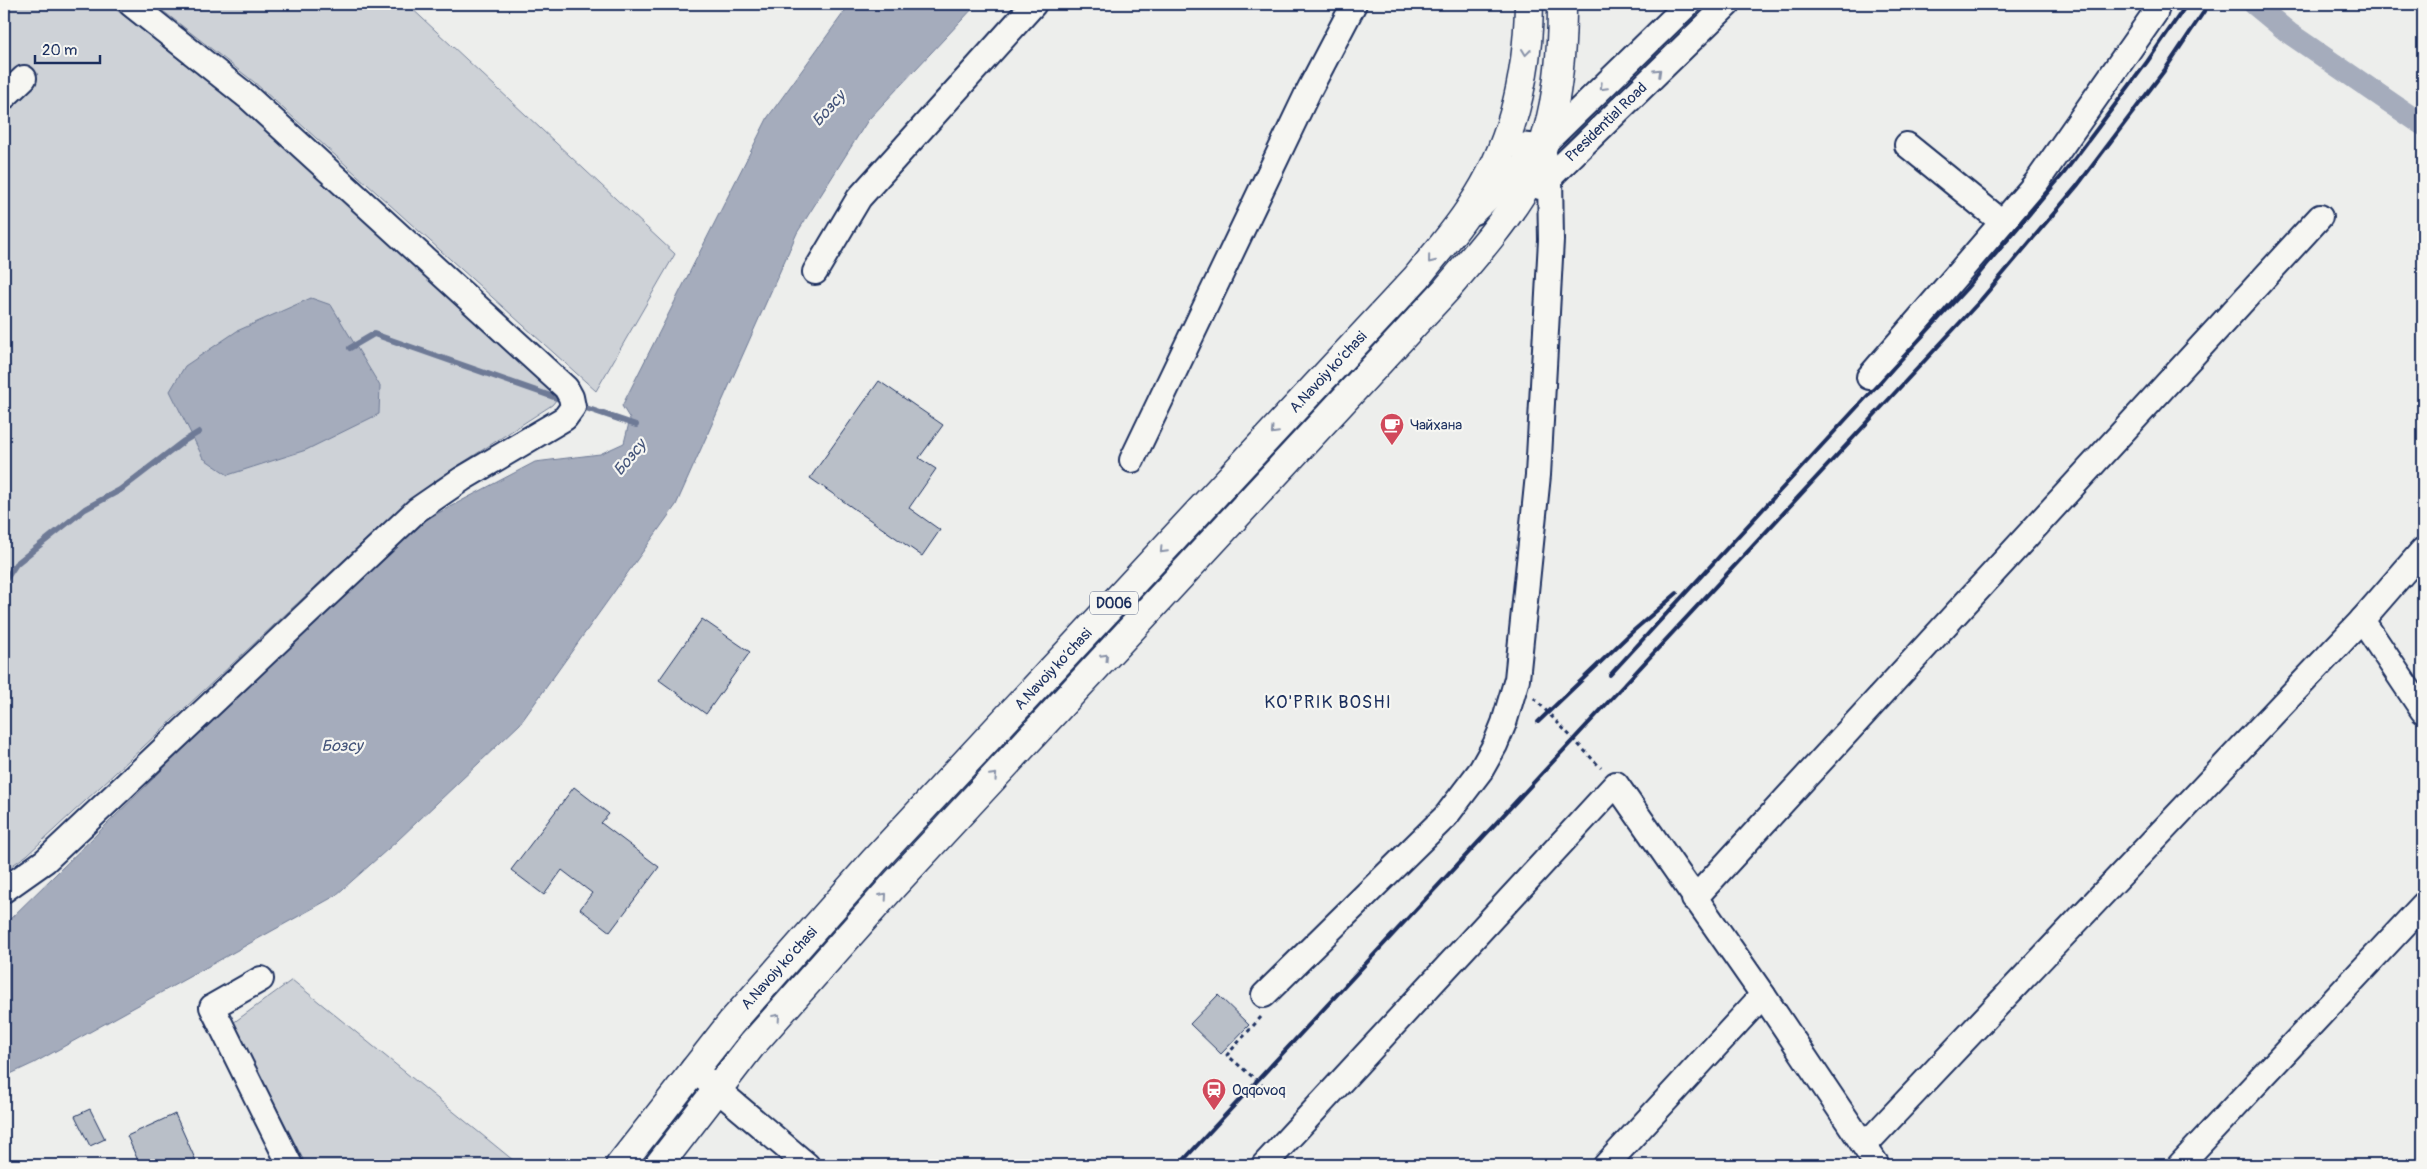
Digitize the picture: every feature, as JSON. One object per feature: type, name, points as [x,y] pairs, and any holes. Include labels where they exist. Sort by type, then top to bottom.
[{"type":"main road","name":"A.Navoiy ko‘chasi","points":[[620,1165],[665,1104],[731,1023],[874,861],[1417,277],[1456,229],[1486,182],[1504,144],[1522,84],[1529,4]]},
{"type":"main road","name":"D006","points":[[659,1165],[752,1046],[893,886],[1440,297],[1487,242],[1522,192],[1542,147],[1552,112],[1559,66],[1562,4]]},
{"type":"main road","points":[[731,1023],[729,1035],[733,1042],[742,1047],[752,1046]]},
{"type":"main road","points":[[665,1104],[685,1103],[694,1118]]},
{"type":"street","points":[[4,890],[46,861],[417,510],[462,480],[565,418],[573,407],[571,397],[566,388],[248,97],[131,4]]},
{"type":"street","points":[[815,272],[859,198],[1034,4]]},
{"type":"street","points":[[1132,460],[1308,92],[1354,4]]},
{"type":"street","name":"Presidential Road","points":[[1456,229],[1688,4]]},
{"type":"street","name":"Presidential Road","points":[[1487,242],[1550,176],[1728,4]]},
{"type":"street","points":[[1869,377],[2036,183],[2155,13],[2158,4]]},
{"type":"street","points":[[4,97],[24,78]]},
{"type":"street","points":[[1264,996],[1440,822],[1464,794],[1495,745],[1517,679],[1538,475],[1551,240],[1550,176],[1542,147],[1504,144]]},
{"type":"street","points":[[1907,145],[2002,222]]},
{"type":"street","points":[[1694,899],[2320,217]]},
{"type":"street","points":[[1865,1145],[2362,620],[2423,550]]},
{"type":"street","points":[[2362,620],[2423,711]]},
{"type":"street","points":[[1264,1165],[1616,784],[1694,899],[1763,995],[1877,1165]]},
{"type":"street","points":[[2180,1165],[2423,905]]},
{"type":"street","points":[[261,979],[212,1007],[290,1165]]},
{"type":"street","points":[[1606,1165],[1763,995]]},
{"type":"street","points":[[693,1069],[806,1165]]},
{"type":"path","points":[[1517,679],[1616,784]]},
{"type":"path","points":[[1262,1085],[1227,1055],[1273,1004],[1264,996]]},
{"type":"shaded area","points":[[4,4],[109,4],[253,118],[556,395],[557,399],[552,405],[436,480],[389,518],[27,855],[4,871]]},
{"type":"shaded area","points":[[154,4],[407,4],[675,254],[596,391],[254,82]]},
{"type":"shaded area","points":[[292,980],[519,1165],[306,1165],[233,1023]]},
{"type":"water","name":"Бозсу","points":[[850,4],[976,5],[868,120],[797,233],[676,505],[520,724],[397,841],[335,896],[34,1063],[4,1077],[4,925],[260,674],[425,520],[535,462],[600,454],[624,443],[630,419],[622,406],[768,117]]},
{"type":"water","points":[[311,298],[331,305],[380,386],[379,414],[306,450],[228,475],[203,458],[170,391],[185,366],[237,331]]},
{"type":"building","points":[[879,381],[943,425],[919,458],[936,469],[909,508],[940,530],[922,556],[810,478]]},
{"type":"building","points":[[702,619],[750,652],[706,714],[659,680]]},
{"type":"building","points":[[574,787],[609,814],[601,823],[659,867],[610,932],[580,909],[592,893],[562,870],[544,895],[511,870]]},
{"type":"building","points":[[1218,995],[1249,1025],[1221,1054],[1190,1024]]},
{"type":"building","points":[[90,1109],[105,1139],[90,1146],[75,1116]]},
{"type":"building","points":[[175,1114],[196,1161],[185,1165],[140,1165],[127,1136]]},
{"type":"waterway","points":[[2254,4],[2289,33],[2423,125]]},
{"type":"waterway","points":[[350,348],[374,334],[565,401]]},
{"type":"waterway","points":[[577,405],[636,425]]},
{"type":"waterway","points":[[4,582],[16,564],[85,509],[120,490],[184,441],[199,432]]},
{"type":"railway","points":[[1610,675],[1966,289],[2064,173],[2147,62],[2187,4]]},
{"type":"railway","points":[[1179,1165],[1980,301],[2077,186],[2164,71],[2209,4]]},
{"type":"railway","points":[[1538,722],[1632,632],[1677,593]]},
{"type":"place","name":"Чайхана","points":[[1392,446]]},
{"type":"place","name":"Oqqovoq","points":[[1214,1111]]},
{"type":"district","name":"KO'PRIK BOSHI","points":[[1328,702]]}]
